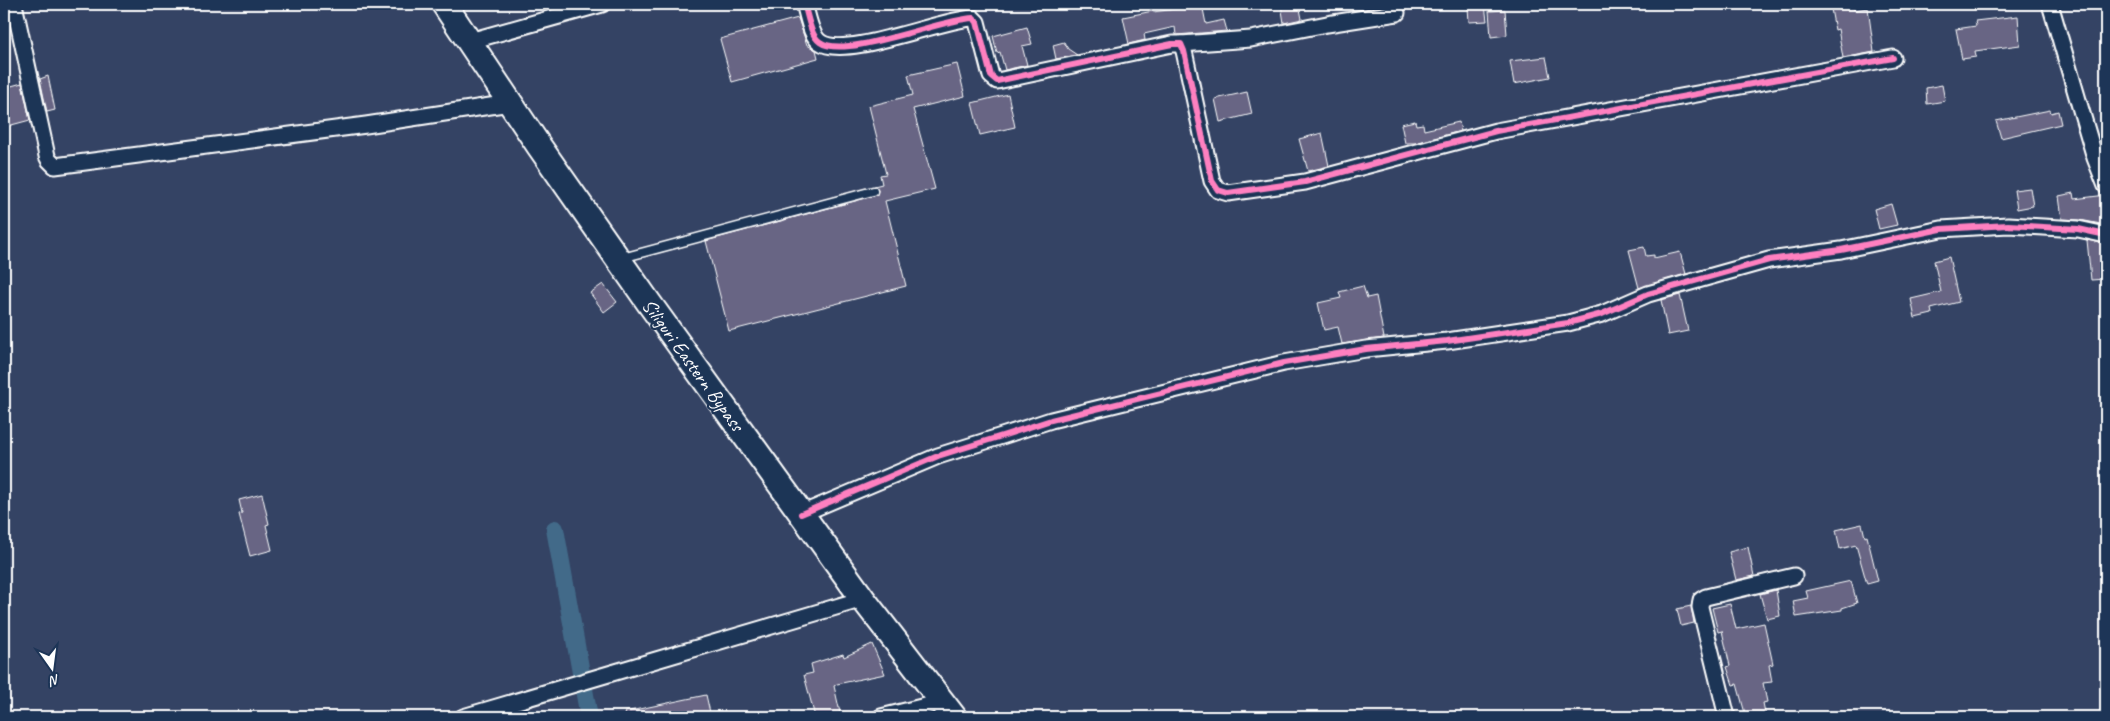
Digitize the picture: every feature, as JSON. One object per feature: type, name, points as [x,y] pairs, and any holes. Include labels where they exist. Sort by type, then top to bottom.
[{"type":"main road","name":"Siliguri Eastern Bypass","points":[[444,4],[618,259],[801,514],[948,709]]},
{"type":"street","points":[[14,4],[48,160],[55,166],[356,127],[510,103]]},
{"type":"street","points":[[470,41],[602,4]]},
{"type":"street","points":[[804,4],[812,31],[818,41],[828,46],[854,45],[973,18],[978,22],[991,76],[997,82],[1172,44],[1250,39],[1397,13]]},
{"type":"street","points":[[2050,4],[2095,158],[2106,186]]},
{"type":"street","points":[[1181,44],[1212,181],[1218,190],[1228,193],[1305,182],[1496,132],[1893,58]]},
{"type":"street","points":[[801,514],[938,456],[1051,420],[1284,363],[1366,349],[1456,340],[1568,323],[1602,314],[1648,294],[1769,260],[1841,250],[1941,229],[2008,225],[2078,229],[2106,235]]},
{"type":"street","points":[[1727,717],[1700,607],[1701,600],[1706,597],[1794,576]]},
{"type":"street","points":[[463,717],[864,599]]},
{"type":"street","points":[[881,717],[948,709]]},
{"type":"lane","points":[[618,259],[873,191]]},
{"type":"building","points":[[1183,4],[1202,4],[1206,24],[1224,20],[1227,31],[1176,35],[1175,27],[1144,34],[1145,40],[1129,44],[1123,17],[1183,8]]},
{"type":"building","points":[[1281,4],[1299,4],[1302,19],[1284,23]]},
{"type":"building","points":[[1852,4],[1854,10],[1868,8],[1874,52],[1843,58],[1838,29],[1835,30],[1831,9]]},
{"type":"building","points":[[1485,5],[1487,21],[1469,22],[1468,7]]},
{"type":"building","points":[[1505,10],[1507,35],[1491,37],[1489,11]]},
{"type":"building","points":[[2018,16],[2020,45],[1975,51],[1976,57],[1962,59],[1956,29],[1976,26],[1975,21]]},
{"type":"building","points":[[798,18],[807,45],[816,50],[818,58],[732,82],[720,39]]},
{"type":"building","points":[[1027,27],[1032,44],[1022,46],[1027,65],[1005,70],[1000,52],[997,53],[993,36]]},
{"type":"building","points":[[1064,42],[1068,49],[1077,55],[1056,59],[1053,45]]},
{"type":"building","points":[[1546,57],[1550,77],[1514,84],[1510,61]]},
{"type":"building","points":[[957,64],[965,96],[913,109],[935,189],[885,201],[906,286],[729,331],[706,241],[877,195],[878,190],[874,186],[882,184],[880,175],[886,174],[869,106],[913,95],[908,75]]},
{"type":"building","points":[[48,76],[55,110],[47,112],[40,79]]},
{"type":"building","points":[[22,83],[30,120],[4,127],[4,88]]},
{"type":"building","points":[[1942,85],[1945,101],[1927,104],[1926,88]]},
{"type":"building","points":[[1247,92],[1252,114],[1220,122],[1215,99]]},
{"type":"building","points":[[1008,94],[1015,127],[980,135],[972,103]]},
{"type":"building","points":[[2050,110],[2051,113],[2058,111],[2061,124],[2001,138],[1996,121]]},
{"type":"building","points":[[1415,121],[1416,125],[1423,124],[1424,130],[1459,122],[1461,131],[1415,143],[1405,143],[1401,124]]},
{"type":"building","points":[[1322,133],[1329,166],[1308,171],[1299,139]]},
{"type":"building","points":[[2030,188],[2033,206],[2017,209],[2014,190]]},
{"type":"building","points":[[2073,193],[2074,199],[2106,195],[2106,225],[2062,219],[2059,196]]},
{"type":"building","points":[[1891,204],[1897,225],[1879,229],[1874,209]]},
{"type":"building","points":[[2087,240],[2106,244],[2106,279],[2091,280]]},
{"type":"building","points":[[1644,247],[1646,256],[1654,255],[1654,258],[1680,252],[1686,274],[1639,288],[1629,250]]},
{"type":"building","points":[[1949,257],[1959,302],[1931,309],[1932,314],[1915,318],[1911,299],[1941,292],[1934,261]]},
{"type":"building","points":[[603,284],[617,302],[604,312],[590,293]]},
{"type":"building","points":[[1363,286],[1367,298],[1376,296],[1384,338],[1342,344],[1338,327],[1324,330],[1318,303],[1341,298],[1339,292]]},
{"type":"building","points":[[1680,295],[1688,331],[1668,335],[1661,300]]},
{"type":"building","points":[[262,494],[269,524],[266,525],[272,550],[250,556],[239,514],[242,513],[239,500]]},
{"type":"building","points":[[1862,524],[1865,537],[1867,536],[1878,581],[1867,584],[1856,545],[1840,549],[1836,530]]},
{"type":"building","points":[[1748,547],[1754,576],[1736,580],[1729,552]]},
{"type":"building","points":[[1851,581],[1857,603],[1842,608],[1842,610],[1796,617],[1793,601],[1808,598],[1806,591]]},
{"type":"building","points":[[1776,590],[1780,616],[1767,619],[1760,594]]},
{"type":"building","points":[[1730,604],[1736,629],[1764,623],[1773,664],[1769,665],[1772,682],[1763,683],[1767,702],[1763,703],[1766,717],[1746,717],[1737,684],[1733,685],[1727,667],[1730,666],[1722,631],[1718,632],[1712,608]]},
{"type":"building","points":[[1691,606],[1694,623],[1681,626],[1677,609]]},
{"type":"building","points":[[872,644],[885,674],[837,684],[834,686],[841,717],[815,717],[804,675],[813,673],[811,664],[843,654],[844,657]]},
{"type":"building","points":[[706,695],[711,717],[626,717],[625,712]]},
{"type":"waterway","points":[[555,529],[589,717]]},
{"type":"cycle path","points":[[804,4],[814,35],[820,42],[832,46],[871,43],[958,20],[973,18],[977,22],[991,76],[997,81],[1172,44],[1181,44],[1212,181],[1218,190],[1228,193],[1305,182],[1496,131],[1893,58]]},
{"type":"cycle path","points":[[801,514],[938,456],[1051,420],[1284,363],[1366,349],[1447,341],[1568,323],[1602,314],[1648,294],[1769,260],[1841,250],[1941,229],[2008,225],[2078,229],[2106,235]]}]
